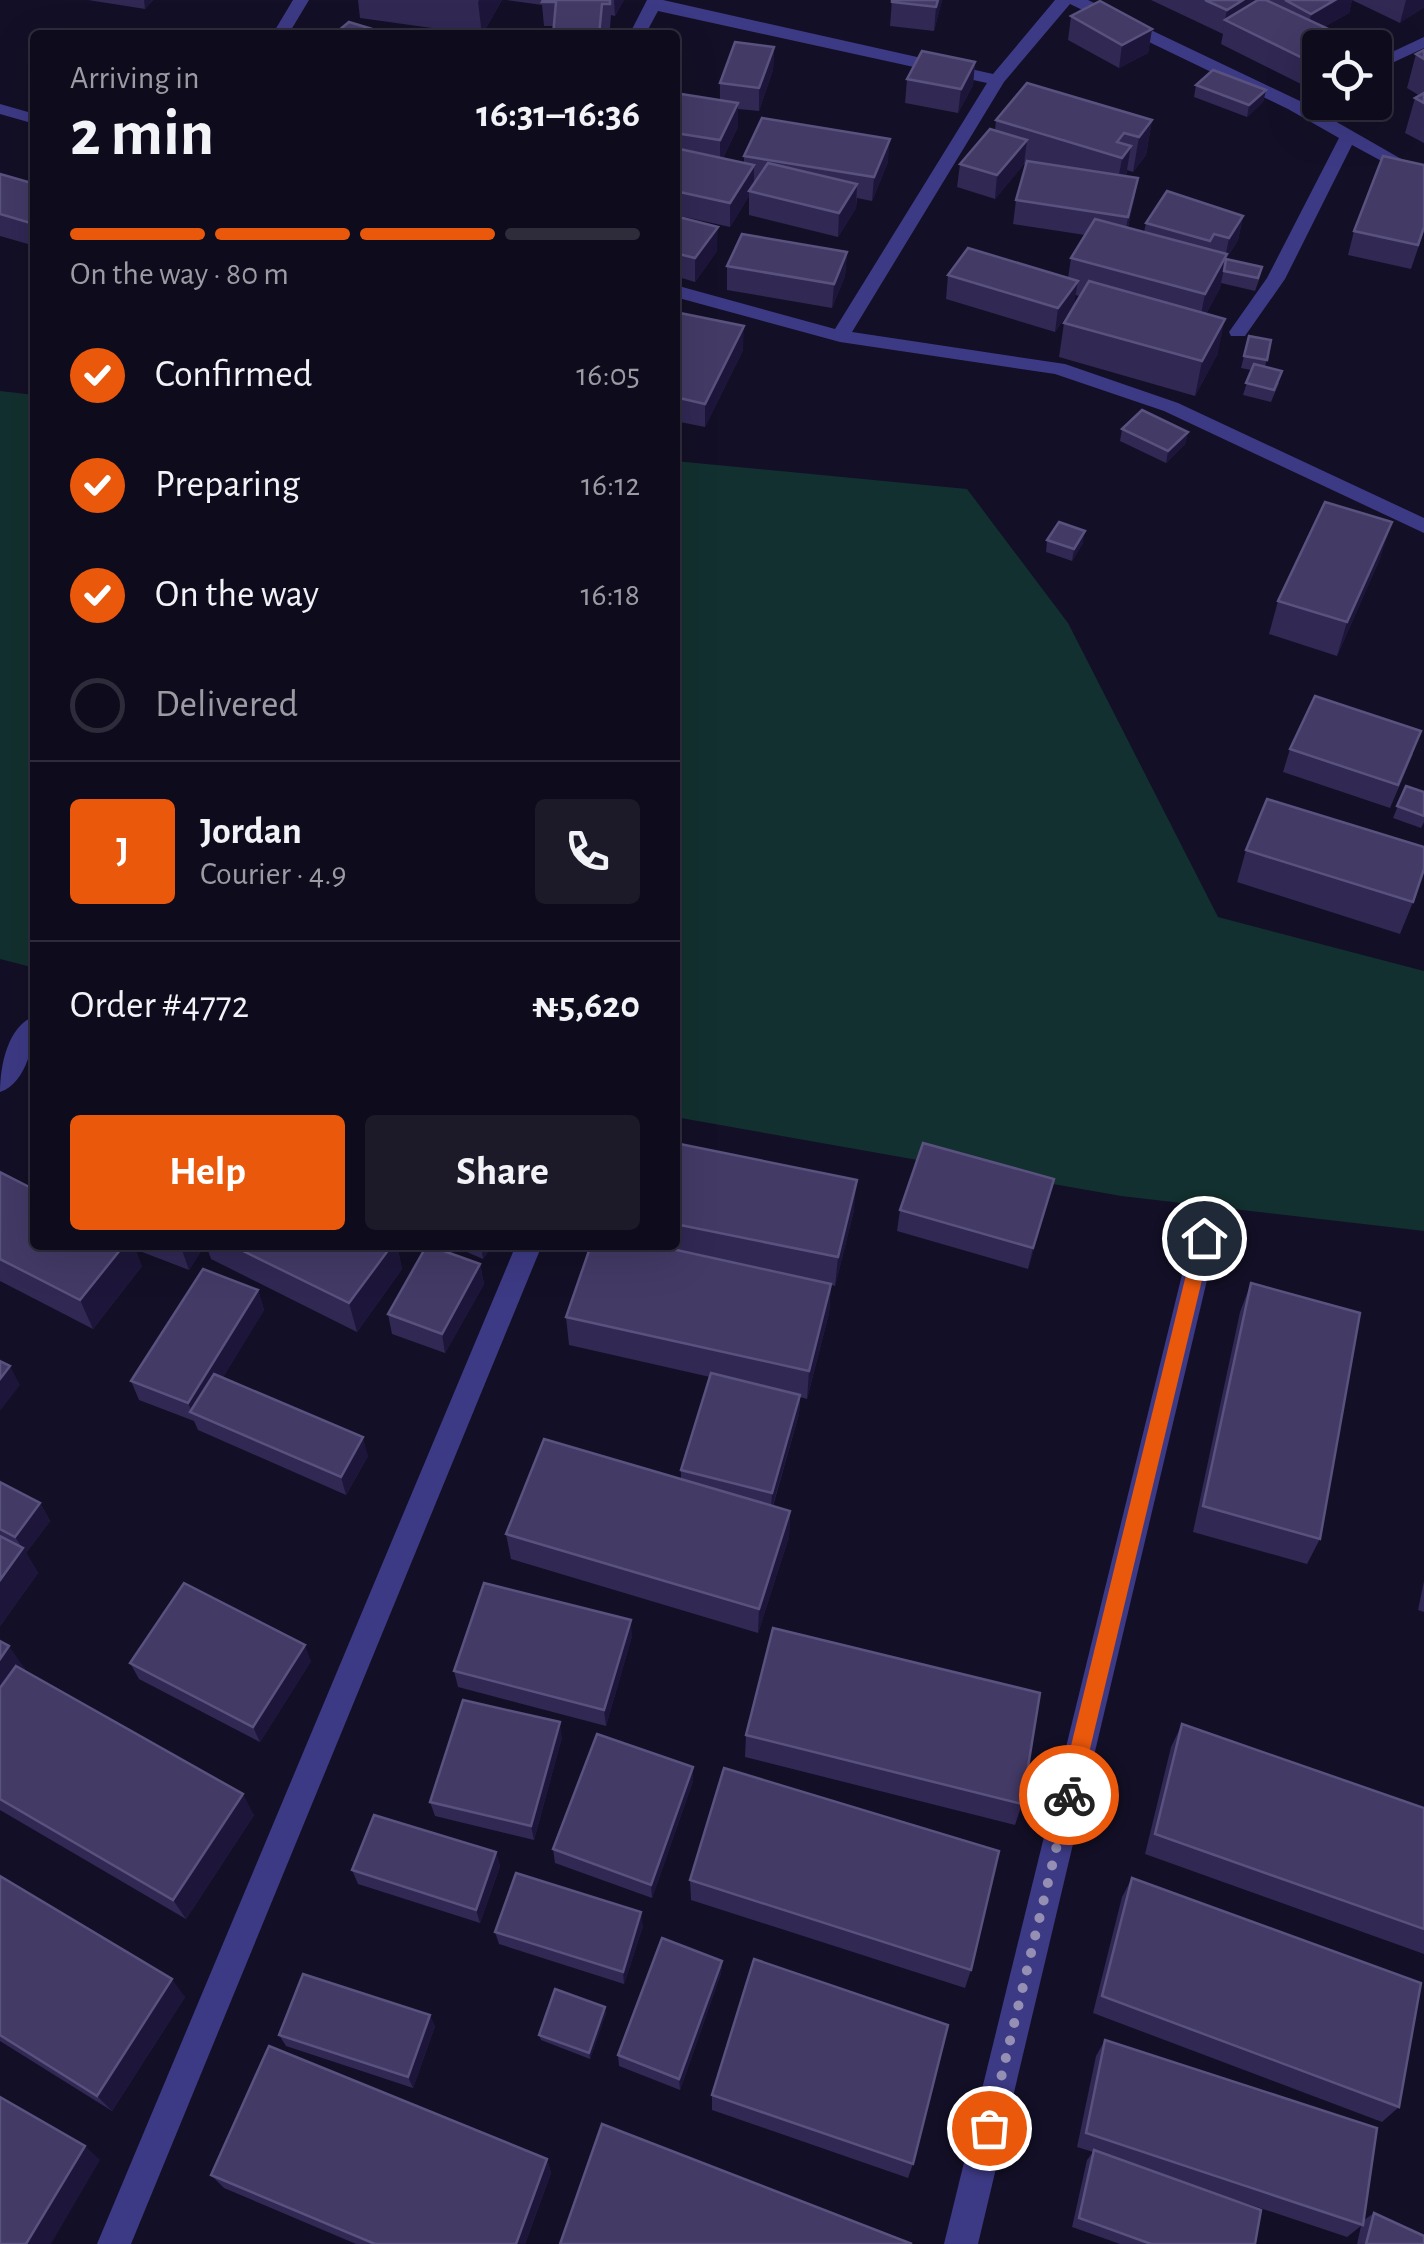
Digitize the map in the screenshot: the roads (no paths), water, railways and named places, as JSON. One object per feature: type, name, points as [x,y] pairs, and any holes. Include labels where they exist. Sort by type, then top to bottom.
[{"type":"street","points":[[283,30],[300,0]]},
{"type":"street","points":[[840,336],[996,80],[1064,0]]},
{"type":"street","points":[[1075,0],[1294,105],[1424,179]]},
{"type":"street","points":[[640,30],[654,2],[996,80]]},
{"type":"street","points":[[1392,58],[1424,42]]},
{"type":"street","points":[[1294,105],[1302,101]]},
{"type":"street","points":[[0,109],[30,118]]},
{"type":"street","points":[[1238,332],[1276,279],[1348,134]]},
{"type":"street","points":[[680,292],[840,336],[1058,368],[1171,406],[1424,526]]},
{"type":"street","points":[[0,1082],[30,1034]]},
{"type":"street","points":[[961,2244],[1204,1238]]},
{"type":"street","points":[[114,2244],[527,1250]]}]
